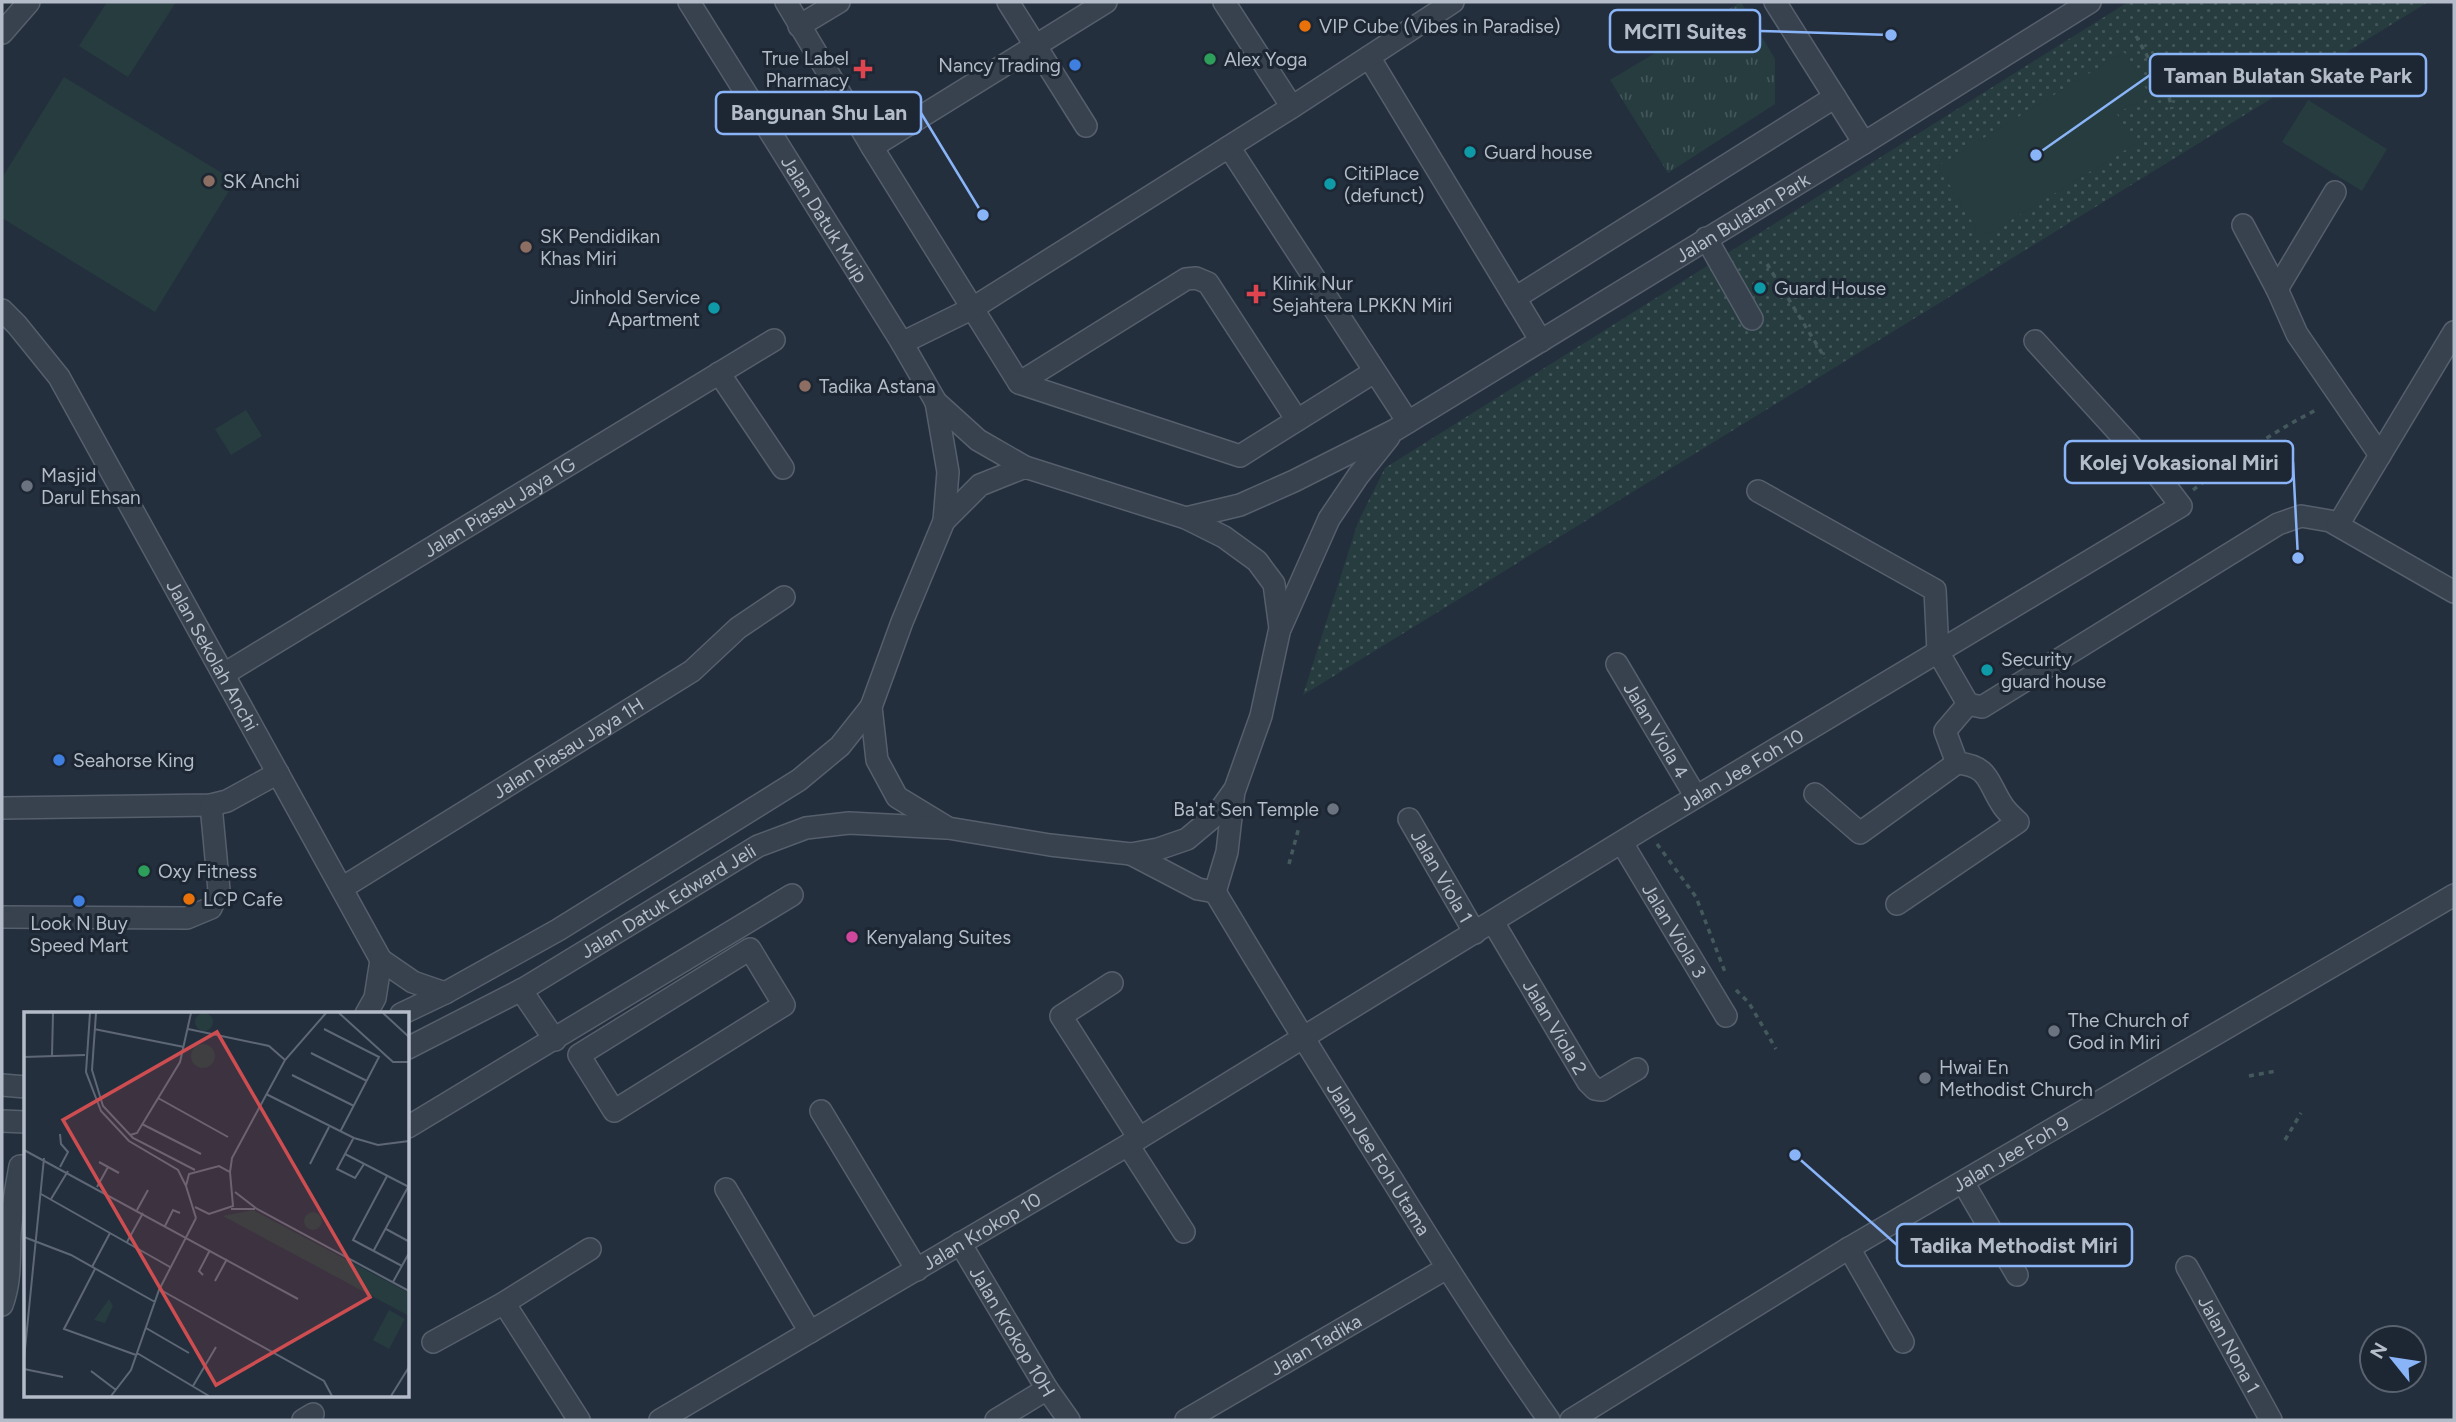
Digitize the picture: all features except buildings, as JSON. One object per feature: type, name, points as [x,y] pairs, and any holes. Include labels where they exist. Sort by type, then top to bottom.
[{"type":"street","points":[[2,33],[29,2]]},
{"type":"street","name":"Jalan Datuk Muip","points":[[689,2],[936,402]]},
{"type":"street","points":[[786,2],[872,147],[1020,383],[1240,456],[1374,372]]},
{"type":"street","points":[[799,26],[838,2]]},
{"type":"street","points":[[1008,2],[1086,126]]},
{"type":"street","points":[[872,147],[1106,2]]},
{"type":"street","points":[[1224,2],[1292,107]]},
{"type":"street","points":[[902,343],[973,308],[1453,2]]},
{"type":"street","points":[[1775,2],[1864,143]]},
{"type":"street","name":"Jalan Bulatan Park","points":[[1401,426],[2090,2]]},
{"type":"street","points":[[1369,57],[1541,341]]},
{"type":"street","points":[[1515,298],[1835,97]]},
{"type":"street","points":[[1229,147],[1374,372],[1401,426]]},
{"type":"street","points":[[2277,289],[2335,192]]},
{"type":"street","points":[[2243,225],[2297,334],[2380,455]]},
{"type":"street","points":[[1706,239],[1752,319]]},
{"type":"street","points":[[1020,383],[1186,279],[1196,278],[1208,283],[1297,420]]},
{"type":"street","name":"Jalan Sekolah Anchi","points":[[2,310],[59,377],[381,960]]},
{"type":"street","points":[[2338,525],[2454,332]]},
{"type":"street","name":"Jalan Piasau Jaya 1G","points":[[224,674],[774,340]]},
{"type":"street","points":[[2035,341],[2159,477],[2181,506]]},
{"type":"street","points":[[719,373],[783,468]]},
{"type":"street","points":[[936,402],[978,440],[1025,467],[1186,519],[1224,537],[1257,561],[1274,584],[1280,628]]},
{"type":"street","points":[[936,402],[947,472],[944,521],[902,622],[871,707],[877,760],[897,797],[948,828]]},
{"type":"street","points":[[1186,519],[1251,500],[1401,426]]},
{"type":"street","points":[[1131,853],[1198,889],[1215,892],[1227,852],[1235,789],[1261,716],[1280,628],[1329,519],[1358,475],[1401,426]]},
{"type":"street","points":[[944,521],[980,485],[1025,467]]},
{"type":"street","points":[[1758,491],[1935,590],[1938,652],[1968,704],[1982,707],[2278,524],[2301,516],[2330,521],[2454,592]]},
{"type":"street","name":"Jalan Jee Foh 10","points":[[1302,1037],[2181,506]]},
{"type":"street","name":"Jalan Piasau Jaya 1H","points":[[342,888],[692,671],[738,628],[784,597]]},
{"type":"street","name":"Jalan Viola 4","points":[[1617,664],[1696,797]]},
{"type":"street","points":[[1957,763],[1945,730],[1968,704]]},
{"type":"street","name":"Jalan Datuk Edward Jeli","points":[[405,1012],[558,930],[799,780],[840,746],[871,707]]},
{"type":"street","points":[[1815,794],[1860,833],[1957,763],[1971,764],[1985,772],[2004,807],[2018,822],[1897,904]]},
{"type":"street","points":[[2,808],[211,805],[227,801],[278,773]]},
{"type":"street","points":[[1131,853],[1158,849],[1187,839],[1218,813],[1235,789]]},
{"type":"street","points":[[2,917],[187,918],[211,908],[219,890],[211,805]]},
{"type":"street","name":"Jalan Viola 1","points":[[1409,819],[1484,928]]},
{"type":"street","name":"Jalan Datuk Edward Jeli","points":[[410,1047],[522,990],[758,846],[806,828],[849,823],[948,828],[1050,845],[1131,853]]},
{"type":"street","name":"Jalan Viola 3","points":[[1622,843],[1726,1016]]},
{"type":"street","name":"Jalan Jee Foh Utama","points":[[1215,892],[1302,1037],[1447,1268],[1549,1420]]},
{"type":"street","points":[[410,1127],[792,895]]},
{"type":"street","name":"Jalan Jee Foh 9","points":[[1571,1420],[1849,1248],[2454,895]]},
{"type":"street","name":"Jalan Viola 2","points":[[1484,928],[1595,1089],[1602,1090],[1637,1069]]},
{"type":"street","points":[[750,949],[784,1005],[614,1111],[579,1055],[750,949]]},
{"type":"street","points":[[367,1012],[375,998],[381,960],[412,982],[445,993]]},
{"type":"street","points":[[1112,983],[1060,1016],[1184,1232]]},
{"type":"street","points":[[522,990],[555,1040]]},
{"type":"street","name":"Jalan Krokop 10","points":[[660,1420],[917,1270],[1302,1037]]},
{"type":"street","points":[[2,1085],[24,1087]]},
{"type":"street","points":[[821,1111],[917,1270]]},
{"type":"street","points":[[2,1121],[24,1122]]},
{"type":"street","points":[[2,1305],[8,1287],[16,1166]]},
{"type":"street","points":[[1963,1182],[2017,1275]]},
{"type":"street","points":[[726,1189],[810,1332]]},
{"type":"street","name":"Jalan Krokop 10H","points":[[960,1243],[1047,1389],[1069,1420]]},
{"type":"street","points":[[1849,1248],[1903,1342]]},
{"type":"street","points":[[433,1342],[504,1303],[590,1249]]},
{"type":"street","name":"Jalan Nona 1","points":[[2187,1267],[2271,1420]]},
{"type":"street","name":"Jalan Tadika","points":[[1186,1420],[1447,1268]]},
{"type":"street","points":[[504,1303],[579,1420]]},
{"type":"street","points":[[996,1420],[1047,1389]]},
{"type":"path","points":[[2136,36],[2168,93],[2172,108]]},
{"type":"path","points":[[1766,264],[1825,358]]},
{"type":"path","points":[[2181,506],[2193,490],[2228,463],[2279,429],[2316,410]]},
{"type":"path","points":[[1289,864],[1299,827]]},
{"type":"path","points":[[1646,827],[1696,897],[1729,983],[1749,1003],[1776,1049]]},
{"type":"path","points":[[2249,1076],[2276,1071]]},
{"type":"path","points":[[2285,1140],[2301,1113]]},
{"type":"green space","points":[[107,2],[176,2],[128,77],[79,46]]},
{"type":"green space","points":[[1741,2],[1775,59],[1775,104],[1668,173],[1610,80]]},
{"type":"green space","points":[[2128,2],[2428,2],[1303,695],[1358,522],[1385,468]]},
{"type":"green space","points":[[2124,52],[2149,94],[2117,114],[2135,144],[1982,238],[1938,166]]},
{"type":"green space","points":[[64,77],[235,181],[155,312],[2,218],[2,178]]},
{"type":"green space","points":[[2308,100],[2387,149],[2362,191],[2282,142]]},
{"type":"green space","points":[[246,410],[262,436],[231,455],[215,429]]},
{"type":"place","name":"VIP Cube (Vibes in Paradise)","points":[[1305,26]]},
{"type":"place","name":"MCITI Suites","points":[[1891,35]]},
{"type":"place","name":"Alex Yoga","points":[[1210,59]]},
{"type":"place","name":"Nancy Trading","points":[[1075,65]]},
{"type":"place","name":"True Label Pharmacy","points":[[863,69]]},
{"type":"place","name":"Guard house","points":[[1470,152]]},
{"type":"place","name":"Taman Bulatan Skate Park","points":[[2036,155]]},
{"type":"place","name":"SK Anchi","points":[[209,181]]},
{"type":"place","name":"CitiPlace (defunct)","points":[[1330,184]]},
{"type":"place","name":"Bangunan Shu Lan","points":[[983,215]]},
{"type":"place","name":"SK Pendidikan Khas Miri","points":[[526,247]]},
{"type":"place","name":"Guard House","points":[[1760,288]]},
{"type":"place","name":"Klinik Nur Sejahtera LPKKN Miri","points":[[1256,294]]},
{"type":"place","name":"Jinhold Service Apartment","points":[[714,308]]},
{"type":"place","name":"Tadika Astana","points":[[805,386]]},
{"type":"place","name":"Masjid Darul Ehsan","points":[[27,486]]},
{"type":"place","name":"Kolej Vokasional Miri","points":[[2298,558]]},
{"type":"place","name":"Security guard house","points":[[1987,670]]},
{"type":"place","name":"Seahorse King","points":[[59,760]]},
{"type":"place","name":"Ba'at Sen Temple","points":[[1333,809]]},
{"type":"place","name":"Oxy Fitness","points":[[144,871]]},
{"type":"place","name":"LCP Cafe","points":[[189,899]]},
{"type":"place","name":"Look N Buy Speed Mart","points":[[79,901]]},
{"type":"place","name":"Kenyalang Suites","points":[[852,937]]},
{"type":"place","name":"The Church of God in Miri","points":[[2054,1031]]},
{"type":"place","name":"Hwai En Methodist Church","points":[[1925,1078]]},
{"type":"place","name":"Tadika Methodist Miri","points":[[1795,1155]]}]
